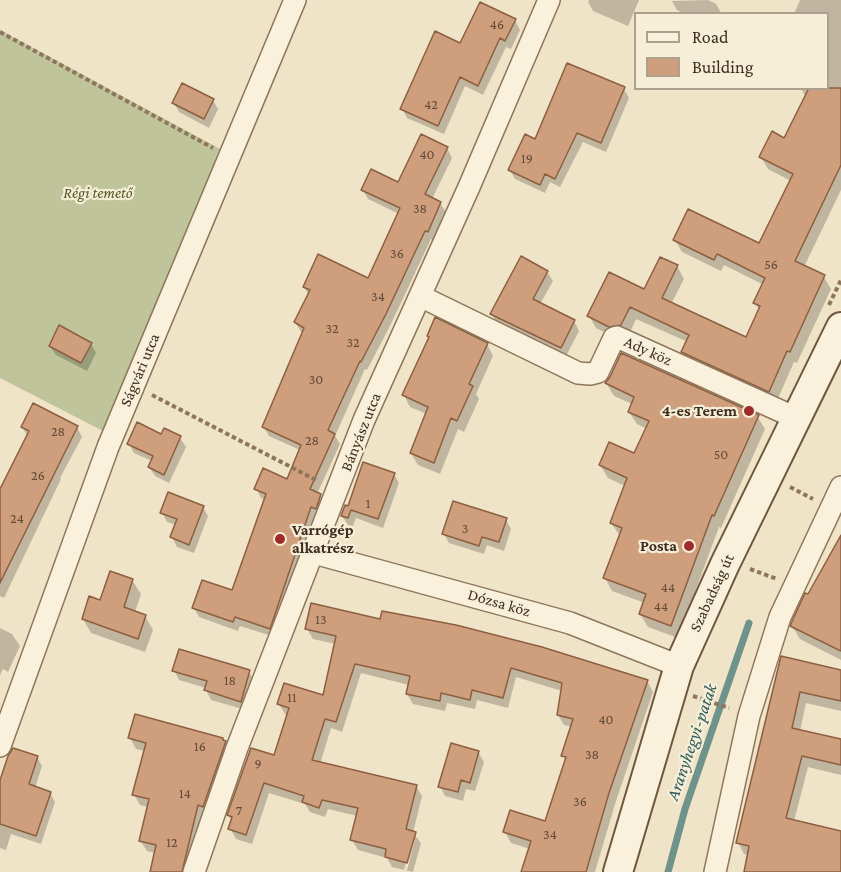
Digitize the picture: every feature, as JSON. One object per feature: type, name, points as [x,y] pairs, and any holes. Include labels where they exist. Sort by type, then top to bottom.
[{"type":"main road","name":"Szabadság út","points":[[618,872],[679,666],[725,564],[841,327]]},
{"type":"street","name":"Ságvári utca","points":[[0,746],[108,447],[295,0]]},
{"type":"street","name":"Bányász utca","points":[[194,872],[237,748],[364,420],[469,187],[549,0]]},
{"type":"street","name":"Ady köz","points":[[420,296],[578,372],[590,374],[598,372],[614,338],[617,337],[796,418]]},
{"type":"street","points":[[715,872],[749,716],[780,617],[841,487]]},
{"type":"street","name":"Dózsa köz","points":[[314,553],[570,623],[679,666]]},
{"type":"path","points":[[0,32],[229,158]]},
{"type":"path","points":[[159,399],[338,491]]},
{"type":"path","points":[[792,487],[811,498]]},
{"type":"path","points":[[753,570],[776,579]]},
{"type":"path","points":[[704,699],[727,708]]},
{"type":"green space","name":"Régi temető","points":[[0,30],[222,150],[103,431],[0,378]]},
{"type":"building","points":[[480,2],[516,19],[505,41],[500,38],[478,86],[460,77],[438,126],[400,109],[435,31],[460,43]]},
{"type":"building","points":[[567,63],[625,87],[601,143],[577,133],[555,179],[545,174],[540,185],[508,170],[525,134],[535,139]]},
{"type":"building","points":[[182,83],[214,99],[204,119],[172,103]]},
{"type":"building","points":[[841,88],[841,165],[795,261],[825,275],[769,392],[681,352],[689,335],[630,307],[621,325],[609,327],[587,316],[609,272],[644,289],[660,257],[678,265],[662,298],[746,337],[760,306],[753,303],[765,278],[717,254],[714,260],[673,240],[688,209],[759,243],[793,174],[759,157],[772,131],[784,138],[808,90]]},
{"type":"building","points":[[421,134],[448,147],[425,194],[441,202],[428,232],[425,231],[386,314],[360,361],[328,430],[335,434],[310,489],[321,494],[316,509],[311,507],[270,629],[235,617],[233,622],[192,608],[202,580],[232,590],[266,494],[254,489],[263,468],[287,479],[301,445],[262,427],[304,328],[294,322],[310,290],[303,287],[318,254],[368,278],[400,208],[361,190],[371,169],[398,182]]},
{"type":"building","points":[[521,256],[548,271],[533,299],[575,320],[561,348],[490,314]]},
{"type":"building","points":[[435,317],[488,343],[469,384],[473,386],[457,421],[451,418],[434,463],[410,453],[428,407],[402,395],[429,337],[427,336]]},
{"type":"building","points":[[59,325],[92,343],[81,363],[49,346]]},
{"type":"building","points":[[621,353],[759,415],[714,516],[712,515],[671,626],[639,614],[646,594],[603,578],[622,528],[610,523],[627,478],[599,465],[609,442],[634,453],[649,421],[628,412],[634,397],[605,383]]},
{"type":"building","points":[[33,403],[78,426],[0,583],[0,489],[29,431],[21,427]]},
{"type":"building","points":[[137,422],[161,434],[164,428],[181,436],[164,475],[148,467],[153,456],[127,444]]},
{"type":"building","points":[[363,462],[395,473],[378,519],[351,510],[348,518],[341,516],[345,505],[348,506]]},
{"type":"building","points":[[168,492],[204,506],[189,545],[170,537],[177,519],[160,513]]},
{"type":"building","points":[[453,501],[507,518],[499,542],[482,537],[479,546],[442,534]]},
{"type":"building","points":[[841,535],[841,651],[790,626],[805,593],[808,594]]},
{"type":"building","points":[[110,571],[133,579],[124,607],[146,615],[138,639],[82,619],[89,596],[100,600]]},
{"type":"building","points":[[311,603],[380,619],[382,611],[456,625],[542,647],[648,680],[609,793],[586,872],[521,872],[531,841],[503,832],[510,810],[545,821],[566,757],[561,756],[573,719],[557,715],[562,683],[511,668],[503,698],[472,690],[470,700],[441,693],[440,701],[406,694],[410,676],[355,664],[336,722],[325,719],[312,760],[417,785],[406,829],[416,832],[407,863],[385,857],[386,849],[350,840],[358,808],[322,800],[319,808],[302,802],[304,796],[264,783],[246,835],[228,829],[232,817],[227,815],[251,748],[274,755],[289,708],[277,704],[284,683],[323,695],[336,636],[305,629]]},
{"type":"building","points":[[179,649],[250,670],[241,702],[204,690],[207,681],[172,671]]},
{"type":"building","points":[[781,656],[841,670],[841,701],[800,692],[792,728],[841,739],[841,765],[802,756],[786,818],[841,831],[841,872],[744,872],[749,846],[736,843]]},
{"type":"building","points":[[135,714],[223,738],[226,741],[203,807],[198,805],[182,872],[150,872],[156,845],[139,841],[149,799],[132,795],[146,743],[128,738]]},
{"type":"building","points":[[451,743],[479,751],[470,783],[461,780],[458,792],[438,787]]},
{"type":"building","points":[[13,748],[38,756],[29,784],[51,792],[36,836],[0,824],[0,780]]},
{"type":"waterway","name":"Aranyhegyi-patak","points":[[668,872],[685,809],[749,623]]},
{"type":"place","name":"4-es Terem","points":[[749,411]]},
{"type":"place","name":"Varrógép alkatrész","points":[[280,539]]},
{"type":"place","name":"Posta","points":[[689,546]]}]
